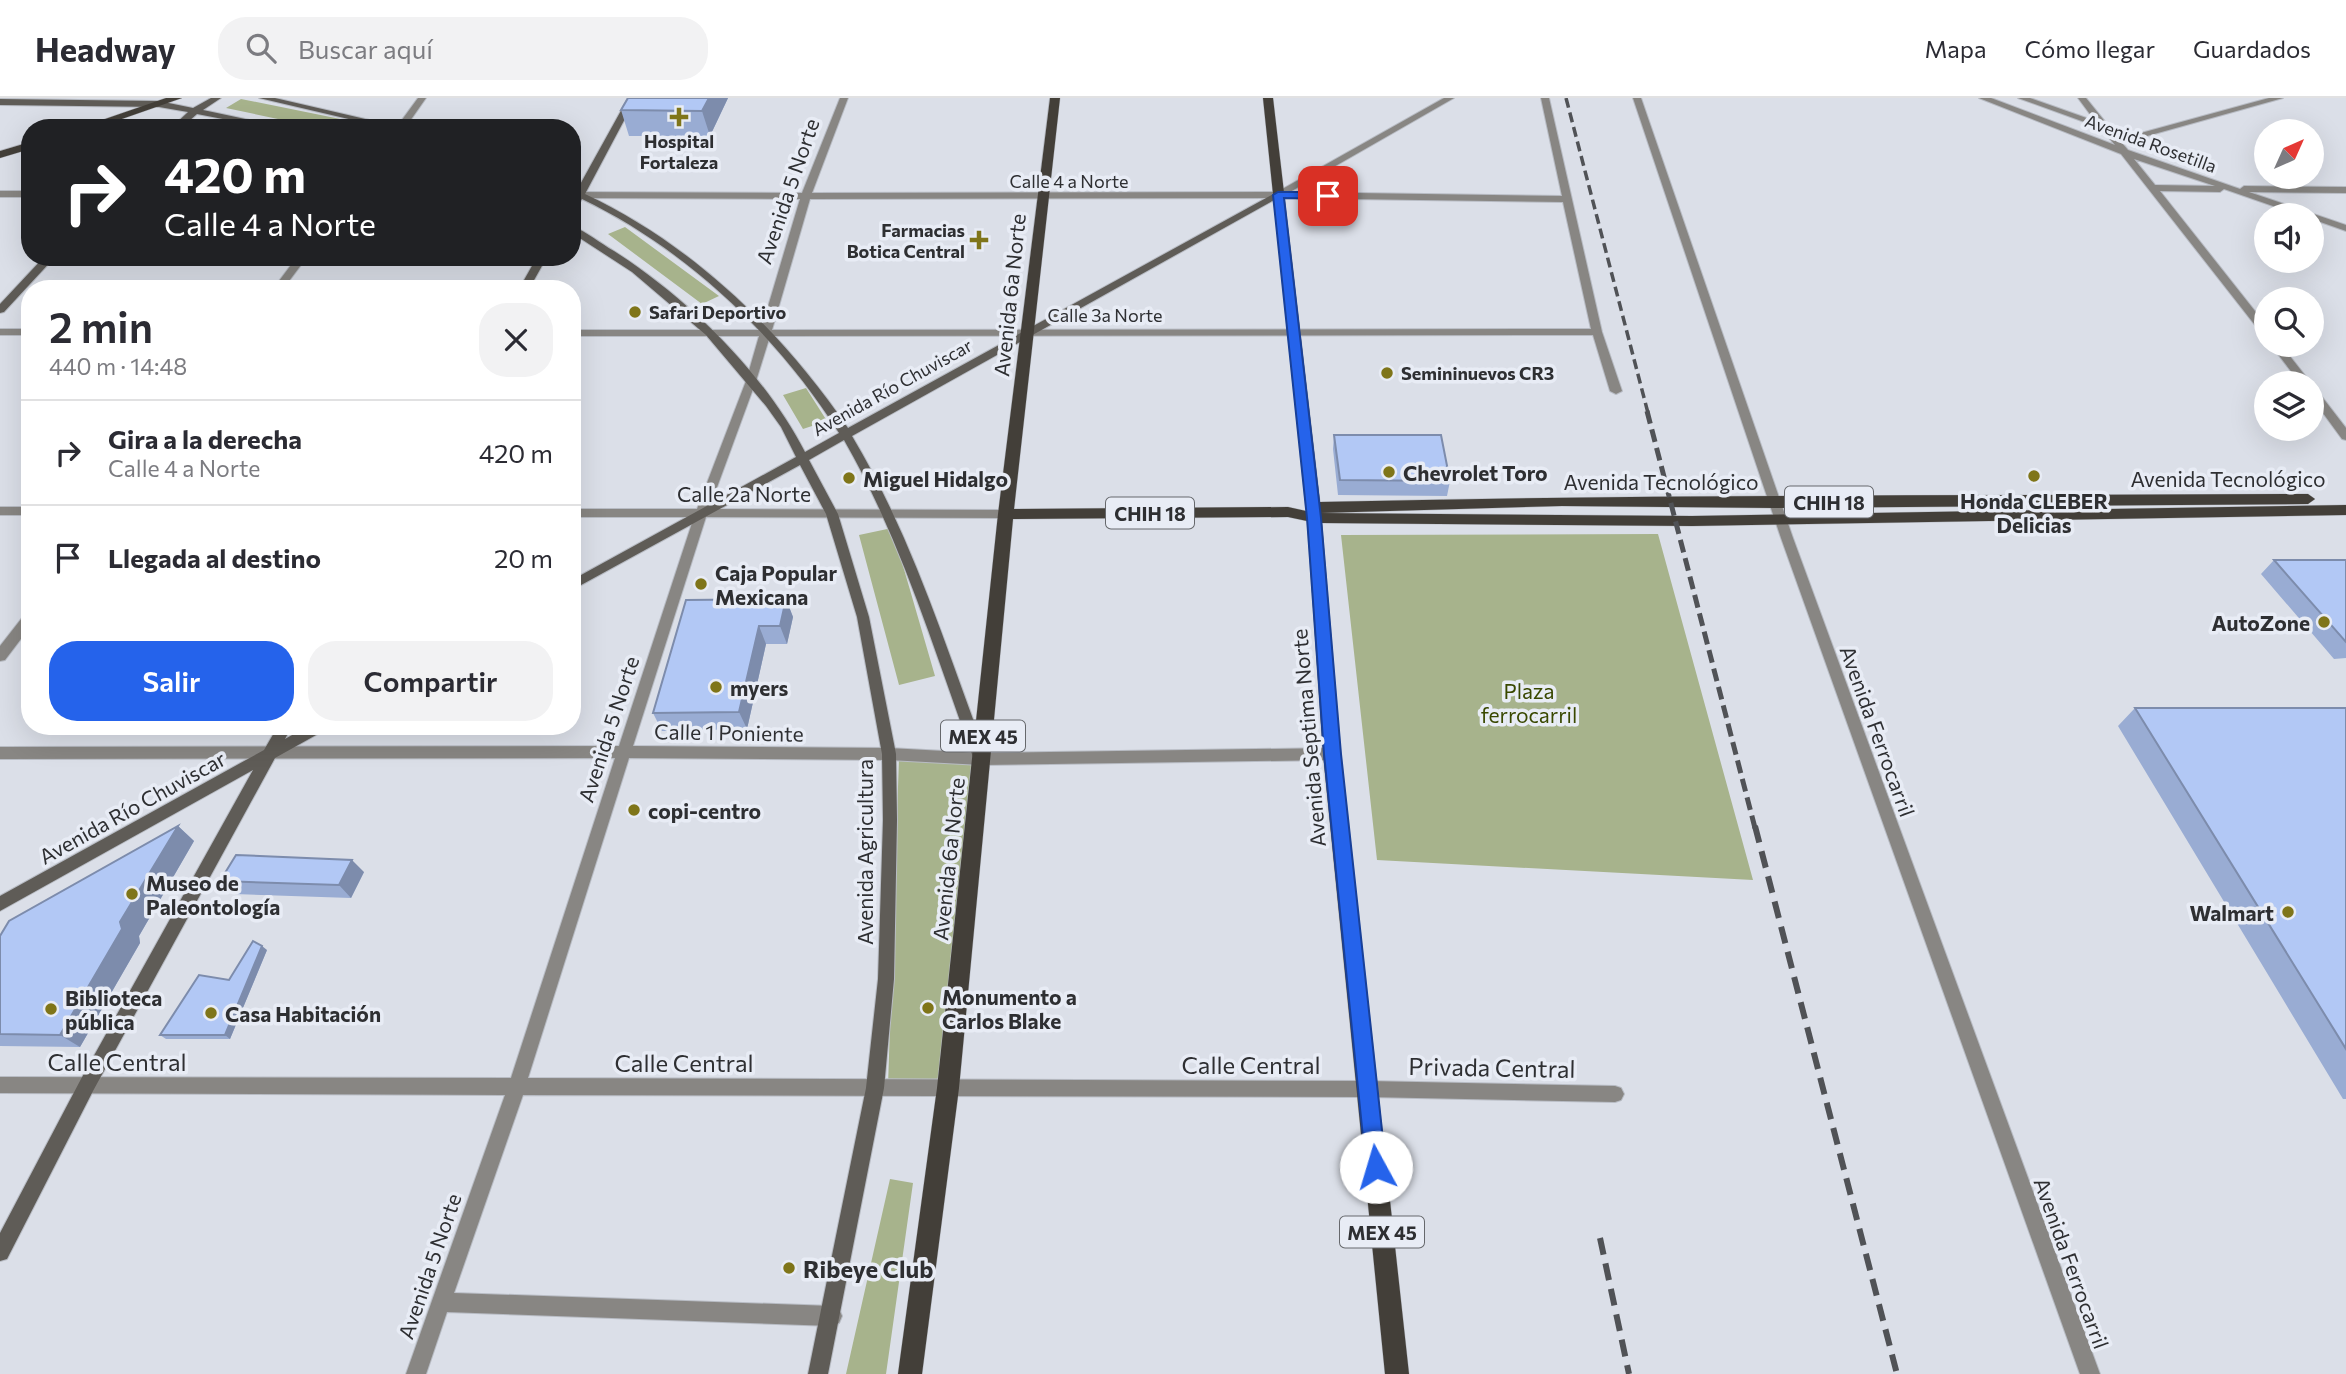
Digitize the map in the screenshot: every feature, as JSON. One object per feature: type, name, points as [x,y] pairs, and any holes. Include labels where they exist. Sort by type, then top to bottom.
[{"type":"main road","points":[[112,119],[177,98]]},
{"type":"main road","points":[[186,119],[217,98]]},
{"type":"main road","points":[[263,98],[359,119]]},
{"type":"main road","points":[[581,184],[632,98]]},
{"type":"main road","name":"Avenida 6a Norte","points":[[910,1374],[948,1088],[1006,514],[1055,98]]},
{"type":"main road","name":"Avenida Septima Norte","points":[[1268,98],[1313,512],[1332,754],[1397,1374]]},
{"type":"main road","points":[[0,102],[159,104],[240,119]]},
{"type":"main road","points":[[0,155],[21,148]]},
{"type":"main road","name":"Avenida Río Chuviscar","points":[[581,581],[1278,195]]},
{"type":"main road","points":[[581,197],[618,214],[688,261],[764,332],[804,377],[846,435],[888,515],[981,759]]},
{"type":"main road","name":"Avenida Agricultura","points":[[581,235],[636,270],[710,332],[786,426],[832,514],[863,617],[889,754],[886,979],[875,1088],[832,1316],[818,1374]]},
{"type":"main road","points":[[28,280],[42,266]]},
{"type":"main road","points":[[0,310],[21,288]]},
{"type":"main road","name":"Avenida Tecnológico","points":[[1313,512],[1562,501],[1774,503],[2346,499]]},
{"type":"main road","name":"Avenida Tecnológico","points":[[1313,512],[1780,520],[2064,512],[2346,510]]},
{"type":"main road","name":"Calle 2a Norte","points":[[1006,514],[1313,512]]},
{"type":"main road","points":[[0,1252],[88,1085],[280,735]]},
{"type":"main road","name":"Avenida Río Chuviscar","points":[[0,904],[304,735]]},
{"type":"street","points":[[407,119],[422,98]]},
{"type":"street","name":"Avenida 5 Norte","points":[[416,1374],[517,1086],[702,515],[751,381],[806,197],[844,98]]},
{"type":"street","name":"Avenida Río Chuviscar","points":[[1278,195],[1450,98]]},
{"type":"street","points":[[1545,98],[1597,332],[1616,391]]},
{"type":"street","name":"Avenida Ferrocarril","points":[[1637,98],[1780,520],[2090,1374]]},
{"type":"street","name":"Avenida Rosetilla","points":[[1983,98],[2124,152],[2272,203]]},
{"type":"street","name":"Avenida Rosetilla","points":[[2022,98],[2104,126]]},
{"type":"street","points":[[2082,98],[2254,316]]},
{"type":"street","points":[[2116,142],[2279,98]]},
{"type":"street","points":[[2155,188],[2346,190]]},
{"type":"street","points":[[0,194],[21,194]]},
{"type":"street","name":"Calle 4 a Norte","points":[[581,194],[806,197],[1278,195],[1566,199]]},
{"type":"street","name":"Avenida Rosetilla","points":[[2324,221],[2346,228]]},
{"type":"street","points":[[0,332],[21,332]]},
{"type":"street","name":"Calle 3a Norte","points":[[581,333],[1597,332]]},
{"type":"street","points":[[2285,357],[2297,371]]},
{"type":"street","points":[[2324,407],[2346,436]]},
{"type":"street","points":[[0,511],[21,511]]},
{"type":"street","name":"Calle 2a Norte","points":[[581,513],[1006,514]]},
{"type":"street","points":[[0,656],[21,629]]},
{"type":"street","name":"Calle 1 Poniente","points":[[0,753],[625,752],[889,754],[981,759],[1332,754]]},
{"type":"street","name":"Calle Central","points":[[0,1085],[1368,1089]]},
{"type":"street","name":"Privada Central","points":[[1368,1089],[1615,1094]]},
{"type":"street","points":[[440,1302],[832,1316]]},
{"type":"green space","points":[[241,99],[340,119],[278,119],[226,108]]},
{"type":"green space","points":[[625,227],[719,296],[702,304],[608,234]]},
{"type":"green space","points":[[806,388],[827,421],[803,429],[783,395]]},
{"type":"green space","points":[[892,528],[935,676],[899,685],[859,535]]},
{"type":"green space","name":"Plaza ferrocarril","points":[[1658,534],[1753,880],[1377,860],[1341,535]]},
{"type":"green space","points":[[899,757],[978,758],[954,1089],[888,1086]]},
{"type":"green space","points":[[890,1179],[913,1183],[886,1374],[846,1374]]},
{"type":"building","points":[[628,98],[709,98],[702,111],[621,110]]},
{"type":"building","name":"Chevrolet Toro","points":[[1334,435],[1441,435],[1450,481],[1340,480]]},
{"type":"building","points":[[2274,560],[2346,560],[2346,642]]},
{"type":"building","name":"myers","points":[[786,599],[780,626],[759,626],[739,712],[653,713],[686,600]]},
{"type":"building","name":"Walmart","points":[[2135,708],[2346,708],[2346,1049]]},
{"type":"building","points":[[178,826],[120,922],[122,929],[60,1035],[0,1034],[0,936],[9,921]]},
{"type":"building","points":[[236,855],[352,860],[339,885],[220,881]]},
{"type":"building","name":"Casa Habitación","points":[[253,941],[262,946],[225,1035],[160,1035],[199,975],[229,980]]},
{"type":"railway","points":[[1566,98],[1648,413]]},
{"type":"railway","points":[[1647,411],[1755,828]]},
{"type":"railway","points":[[1755,826],[1897,1374]]},
{"type":"railway","points":[[1600,1238],[1629,1374]]},
{"type":"place","name":"Hospital Fortaleza","points":[[679,117]]},
{"type":"place","name":"Farmacias Botica Central","points":[[979,240]]},
{"type":"place","name":"Safari Deportivo","points":[[635,312]]},
{"type":"place","name":"Semininuevos CR3","points":[[1387,373]]},
{"type":"place","name":"Chevrolet Toro","points":[[1389,472]]},
{"type":"place","name":"Honda CLEBER Delicias","points":[[2034,476]]},
{"type":"place","name":"Miguel Hidalgo","points":[[849,478]]},
{"type":"place","name":"Caja Popular Mexicana","points":[[701,584]]},
{"type":"place","name":"AutoZone","points":[[2324,622]]},
{"type":"place","name":"myers","points":[[716,687]]},
{"type":"place","name":"copi-centro","points":[[634,810]]},
{"type":"place","name":"Museo de Paleontología","points":[[132,894]]},
{"type":"place","name":"Walmart","points":[[2288,912]]},
{"type":"place","name":"Monumento a Carlos Blake","points":[[928,1008]]},
{"type":"place","name":"Biblioteca pública","points":[[51,1009]]},
{"type":"place","name":"Casa Habitación","points":[[211,1013]]},
{"type":"place","name":"Ribeye Club","points":[[789,1268]]},
{"type":"route","points":[[1328,196],[1278,195],[1314,518],[1332,754],[1376,1167]]}]
